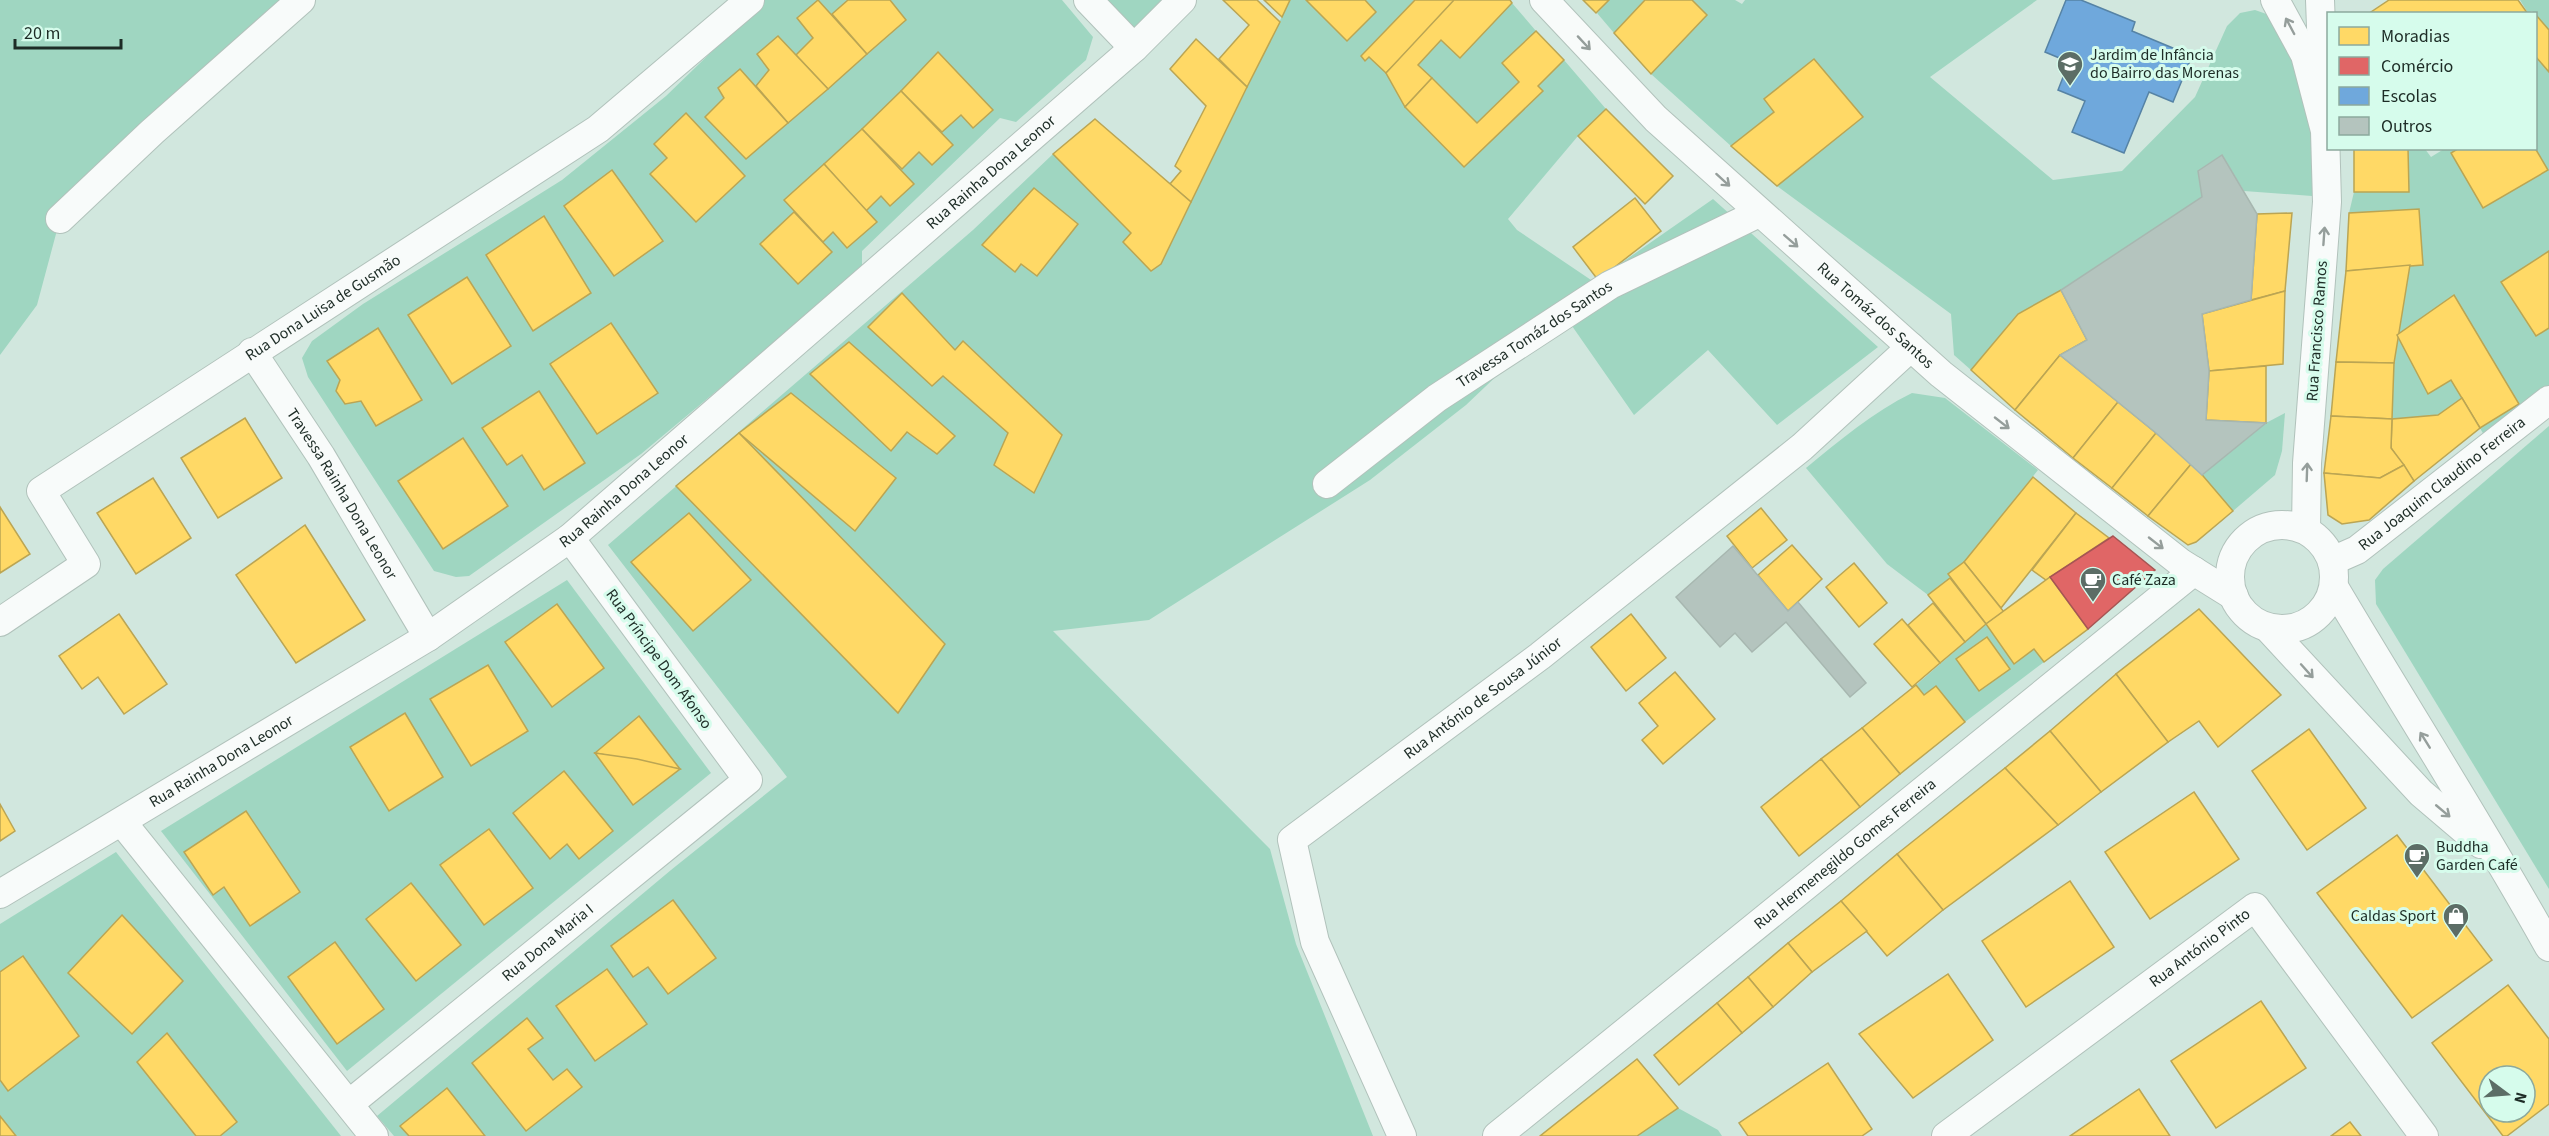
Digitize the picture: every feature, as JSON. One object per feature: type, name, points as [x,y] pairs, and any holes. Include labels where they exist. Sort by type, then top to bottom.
[{"type":"street","points":[[60,219],[152,132],[301,0]]},
{"type":"street","name":"Rua Dona Luisa de Gusmão","points":[[0,622],[86,564],[41,491],[598,129],[750,0]]},
{"type":"street","points":[[1088,0],[1134,48]]},
{"type":"street","name":"Rua Rainha Dona Leonor","points":[[0,894],[428,637],[570,538],[1134,48],[1182,0]]},
{"type":"street","name":"Rua Tomáz dos Santos","points":[[1544,0],[1656,119],[1956,387],[2181,563],[2234,596]]},
{"type":"street","name":"Rua Francisco Ramos","points":[[2275,0],[2305,55],[2325,131]]},
{"type":"street","name":"Rua Francisco Ramos","points":[[2306,531],[2307,463],[2327,202],[2320,0]]},
{"type":"street","name":"Travessa Tomáz dos Santos","points":[[1327,484],[1437,398],[1610,285],[1759,213]]},
{"type":"street","name":"Rua António de Sousa Júnior","points":[[1402,1136],[1315,942],[1292,840],[1540,656],[1802,447],[1911,347]]},
{"type":"street","name":"Travessa Rainha Dona Leonor","points":[[252,352],[321,456],[428,637]]},
{"type":"street","name":"Rua Joaquim Claudino Ferreira","points":[[2333,574],[2357,550],[2549,400]]},
{"type":"street","points":[[2501,861],[2421,793],[2268,628],[2247,616],[2234,596],[2230,584],[2232,565],[2239,548],[2247,539],[2269,527],[2294,526],[2306,531],[2326,548],[2333,574],[2400,699],[2501,861],[2549,947]]},
{"type":"street","name":"Rua Príncipe Dom Afonso","points":[[570,538],[748,780]]},
{"type":"street","name":"Rua Hermenegildo Gomes Ferreira","points":[[1497,1136],[2194,571]]},
{"type":"street","points":[[2268,628],[2290,629],[2310,622],[2326,607],[2333,574]]},
{"type":"street","name":"Rua Dona Maria I","points":[[349,1104],[748,780]]},
{"type":"street","points":[[122,822],[374,1136]]},
{"type":"street","name":"Rua António Pinto","points":[[1946,1136],[2254,907],[2424,1136]]},
{"type":"green space","points":[[0,0],[301,0],[60,219],[37,305],[0,355]]},
{"type":"green space","points":[[765,0],[1062,0],[1093,37],[1086,60],[1016,122],[1000,118],[862,251],[862,265],[793,327],[641,454],[469,576],[456,577],[434,571],[308,377],[302,358],[312,341],[363,304],[562,180],[666,96]]},
{"type":"green space","points":[[1105,0],[1172,0],[1135,39]]},
{"type":"green space","points":[[1290,0],[1306,0],[1347,41],[1376,12],[1365,0],[1415,0],[1361,56],[1365,60],[1369,57],[1386,73],[1405,107],[1464,167],[1542,91],[1538,86],[1564,60],[1606,109],[1578,136],[1508,219],[1517,230],[1594,282],[1713,199],[1878,347],[1777,425],[1708,350],[1634,415],[1563,313],[1466,405],[1370,480],[1149,620],[1053,631],[1270,849],[1296,944],[1373,1136],[394,1136],[377,1116],[671,870],[787,777],[608,545],[973,230],[1053,154],[1131,233],[1123,242],[1151,271],[1161,264]]},
{"type":"green space","points":[[1609,0],[1645,0],[1614,33],[1597,13]]},
{"type":"green space","points":[[1692,0],[1735,0],[1742,4],[1745,0],[2037,0],[1930,77],[2053,180],[2122,171],[2195,97],[2227,26],[2240,13],[2255,10],[2272,16],[2307,88],[2314,159],[2312,196],[2244,191],[2222,155],[2198,171],[2202,197],[2061,290],[2018,314],[1971,370],[1954,355],[1951,314],[1777,186],[1863,117],[1814,59],[1764,99],[1774,112],[1731,146],[1651,74],[1707,15]]},
{"type":"green space","points":[[2520,0],[2549,0],[2549,30],[2537,17],[2537,12],[2527,12]]},
{"type":"green space","points":[[1512,3],[1536,31],[1502,63],[1519,82],[1477,123],[1418,65],[1441,40],[1460,57]]},
{"type":"green space","points":[[2537,58],[2549,72],[2549,400],[2490,445],[2462,398],[2438,415],[2392,419],[2394,363],[2410,265],[2423,264],[2419,210],[2349,213],[2354,192],[2409,192],[2408,150],[2426,150],[2431,157],[2442,150],[2537,150]]},
{"type":"green space","points":[[1912,393],[1945,398],[2038,470],[1964,562],[1948,574],[1950,578],[1928,595],[1887,564],[1806,468],[1870,418]]},
{"type":"green space","points":[[2285,413],[2282,451],[2275,475],[2233,511],[2202,475],[2266,423]]},
{"type":"green space","points":[[2549,426],[2549,889],[2376,604],[2375,580],[2383,569]]},
{"type":"green space","points":[[567,580],[711,773],[347,1071],[161,831]]},
{"type":"green space","points":[[1986,624],[2014,664],[2034,649],[2044,662],[1965,722],[1936,686],[1924,695],[1916,685]]},
{"type":"green space","points":[[116,852],[341,1136],[0,1136],[0,924]]},
{"type":"green space","points":[[1678,1108],[1718,1130],[1722,1136],[1637,1136]]},
{"type":"building: Moradias","points":[[818,0],[867,54],[828,89],[796,55],[813,38],[797,18]]},
{"type":"building: Moradias","points":[[848,0],[890,0],[906,20],[867,54],[832,14]]},
{"type":"building: Moradias","points":[[1223,0],[1257,0],[1280,22],[1247,87],[1219,59],[1249,25]]},
{"type":"building: Moradias","points":[[1264,0],[1290,0],[1282,17]]},
{"type":"building: Moradias","points":[[1306,0],[1365,0],[1376,12],[1347,41]]},
{"type":"building: Moradias","points":[[1415,0],[1457,0],[1386,73],[1369,57],[1365,61],[1361,56]]},
{"type":"building: Moradias","points":[[1454,0],[1510,0],[1512,3],[1460,58],[1441,40],[1418,65],[1432,78],[1405,107],[1386,73]]},
{"type":"building: Moradias","points":[[1583,0],[1609,0],[1596,13]]},
{"type":"building: Moradias","points":[[1645,0],[1692,0],[1707,15],[1651,74],[1614,33]]},
{"type":"building: Moradias","points":[[2389,0],[2518,0],[2527,12],[2371,12]]},
{"type":"building: Moradias","points":[[2537,16],[2549,30],[2549,72],[2537,58]]},
{"type":"building: Moradias","points":[[1536,31],[1564,60],[1538,86],[1543,91],[1464,167],[1405,107],[1432,78],[1477,123],[1519,82],[1502,63]]},
{"type":"building: Moradias","points":[[778,36],[828,89],[788,123],[756,86],[769,70],[757,54]]},
{"type":"building: Moradias","points":[[1196,39],[1247,87],[1191,202],[1170,184],[1181,171],[1175,166],[1206,106],[1170,69]]},
{"type":"building: Moradias","points":[[938,52],[993,110],[973,128],[961,115],[942,132],[901,91]]},
{"type":"building: Moradias","points":[[1814,59],[1863,117],[1777,186],[1731,146],[1774,112],[1764,99]]},
{"type":"building: Moradias","points":[[740,69],[788,123],[746,159],[705,117],[724,98],[718,88]]},
{"type":"building: Moradias","points":[[901,91],[953,145],[932,165],[919,152],[902,169],[862,129]]},
{"type":"building: Moradias","points":[[1606,109],[1673,176],[1645,204],[1578,136]]},
{"type":"building: Moradias","points":[[686,113],[745,176],[696,222],[650,174],[667,158],[654,144]]},
{"type":"building: Moradias","points":[[1095,119],[1191,202],[1161,264],[1151,271],[1123,242],[1131,233],[1053,154]]},
{"type":"building: Moradias","points":[[862,129],[914,184],[890,206],[881,196],[866,211],[824,164]]},
{"type":"building: Moradias","points":[[2354,150],[2408,150],[2409,192],[2354,192]]},
{"type":"building: Moradias","points":[[2456,150],[2536,150],[2548,170],[2483,208],[2451,153]]},
{"type":"building: Moradias","points":[[824,164],[877,222],[847,248],[833,232],[823,242],[784,200]]},
{"type":"building: Moradias","points":[[612,170],[663,241],[614,276],[564,206]]},
{"type":"building: Moradias","points":[[1034,188],[1078,224],[1037,276],[1021,264],[1015,272],[982,245]]},
{"type":"building: Moradias","points":[[1635,198],[1661,231],[1598,280],[1573,247]]},
{"type":"building: Moradias","points":[[2419,209],[2423,265],[2346,271],[2349,213]]},
{"type":"building: Moradias","points":[[794,212],[832,252],[798,284],[760,244]]},
{"type":"building: Moradias","points":[[2292,213],[2285,291],[2251,300],[2257,214]]},
{"type":"building: Moradias","points":[[544,216],[591,293],[533,331],[486,255]]},
{"type":"building: Moradias","points":[[2549,251],[2549,328],[2536,336],[2501,282]]},
{"type":"building: Moradias","points":[[2410,265],[2394,363],[2336,362],[2346,271]]},
{"type":"building: Moradias","points":[[467,277],[511,346],[452,384],[408,315]]},
{"type":"building: Moradias","points":[[2061,290],[2087,340],[2060,355],[2015,410],[1971,370],[2018,314]]},
{"type":"building: Moradias","points":[[2285,291],[2283,364],[2209,371],[2202,314]]},
{"type":"building: Moradias","points":[[902,293],[955,350],[963,341],[1062,435],[1034,493],[994,465],[1008,433],[943,376],[932,386],[868,327]]},
{"type":"building: Moradias","points":[[2454,295],[2519,404],[2480,428],[2451,380],[2428,394],[2397,335]]},
{"type":"building: Moradias","points":[[611,323],[658,393],[597,434],[550,364]]},
{"type":"building: Moradias","points":[[378,328],[422,400],[376,426],[361,401],[345,404],[336,391],[340,380],[327,361]]},
{"type":"building: Moradias","points":[[849,342],[955,436],[937,454],[907,432],[891,451],[810,374]]},
{"type":"building: Moradias","points":[[2060,355],[2118,402],[2073,458],[2015,410]]},
{"type":"building: Moradias","points":[[2336,362],[2394,363],[2392,419],[2331,416]]},
{"type":"building: Moradias","points":[[2266,366],[2266,423],[2206,420],[2209,371]]},
{"type":"building: Moradias","points":[[539,391],[585,463],[544,490],[522,455],[507,465],[482,428]]},
{"type":"building: Moradias","points":[[791,393],[896,478],[855,531],[739,433]]},
{"type":"building: Moradias","points":[[2462,398],[2480,428],[2414,481],[2391,448],[2392,419],[2438,415]]},
{"type":"building: Moradias","points":[[2118,402],[2156,433],[2112,488],[2073,458]]},
{"type":"building: Moradias","points":[[2331,416],[2392,419],[2391,448],[2404,465],[2380,478],[2324,473]]},
{"type":"building: Moradias","points":[[245,418],[282,478],[218,518],[181,458]]},
{"type":"building: Moradias","points":[[739,433],[945,644],[898,713],[676,486]]},
{"type":"building: Moradias","points":[[2156,433],[2192,463],[2148,516],[2112,488]]},
{"type":"building: Moradias","points":[[463,438],[508,506],[443,549],[398,481]]},
{"type":"building: Moradias","points":[[2192,463],[2233,511],[2196,542],[2188,545],[2148,516]]},
{"type":"building: Moradias","points":[[2404,465],[2414,481],[2369,520],[2342,524],[2328,515],[2324,473],[2380,478]]},
{"type":"building: Moradias","points":[[2033,477],[2076,513],[2001,608],[1964,562]]},
{"type":"building: Moradias","points":[[153,478],[191,538],[136,574],[97,513]]},
{"type":"building: Moradias","points":[[0,507],[30,554],[0,573]]},
{"type":"building: Moradias","points":[[1761,508],[1787,540],[1752,568],[1727,536]]},
{"type":"building: Moradias","points":[[689,513],[751,580],[693,631],[631,562]]},
{"type":"building: Moradias","points":[[2076,513],[2109,538],[2046,580],[2032,570]]},
{"type":"building: Moradias","points":[[305,525],[365,620],[296,663],[236,575]]},
{"type":"building: Moradias","points":[[1792,545],[1822,579],[1788,611],[1758,575]]},
{"type":"building: Moradias","points":[[1964,562],[2004,612],[1986,624],[1948,574]]},
{"type":"building: Moradias","points":[[1854,563],[1887,603],[1859,627],[1826,587]]},
{"type":"building: Moradias","points":[[2050,577],[2088,629],[2044,662],[2034,649],[2014,664],[1986,624]]},
{"type":"building: Moradias","points":[[1950,578],[1986,624],[1965,642],[1928,595]]},
{"type":"building: Moradias","points":[[1933,603],[1965,642],[1940,663],[1908,625]]},
{"type":"building: Moradias","points":[[557,604],[604,668],[552,707],[505,642]]},
{"type":"building: Moradias","points":[[2199,609],[2281,695],[2218,747],[2199,721],[2168,742],[2116,674]]},
{"type":"building: Moradias","points":[[119,614],[167,684],[124,714],[98,677],[82,689],[59,656]]},
{"type":"building: Moradias","points":[[1631,614],[1666,658],[1626,691],[1591,647]]},
{"type":"building: Moradias","points":[[1902,619],[1940,663],[1912,687],[1874,644]]},
{"type":"building: Moradias","points":[[1987,637],[2010,669],[1979,691],[1956,659]]},
{"type":"building: Moradias","points":[[488,665],[528,731],[471,766],[430,699]]},
{"type":"building: Moradias","points":[[1675,672],[1715,719],[1663,764],[1642,740],[1658,726],[1639,703]]},
{"type":"building: Moradias","points":[[2116,674],[2168,742],[2101,792],[2050,731]]},
{"type":"building: Moradias","points":[[1916,685],[1924,695],[1936,686],[1965,722],[1900,774],[1862,728]]},
{"type":"building: Moradias","points":[[405,713],[443,777],[389,811],[350,747]]},
{"type":"building: Moradias","points":[[639,716],[680,769],[595,753]]},
{"type":"building: Moradias","points":[[1862,728],[1900,774],[1860,807],[1821,759]]},
{"type":"building: Moradias","points":[[2309,729],[2366,808],[2307,850],[2252,771]]},
{"type":"building: Moradias","points":[[2050,731],[2101,792],[2058,825],[2005,768]]},
{"type":"building: Moradias","points":[[595,753],[637,759],[680,769],[633,805]]},
{"type":"building: Moradias","points":[[1821,759],[1860,807],[1799,856],[1761,807]]},
{"type":"building: Moradias","points":[[2005,768],[2058,825],[1943,910],[1897,854]]},
{"type":"building: Moradias","points":[[564,771],[613,831],[579,859],[567,844],[550,859],[513,813]]},
{"type":"building: Moradias","points":[[2194,792],[2239,859],[2150,919],[2105,852]]},
{"type":"building: Moradias","points":[[0,804],[15,831],[0,841]]},
{"type":"building: Moradias","points":[[246,811],[300,892],[250,926],[224,887],[213,895],[184,852]]},
{"type":"building: Moradias","points":[[489,829],[533,888],[484,925],[440,865]]},
{"type":"building: Moradias","points":[[2397,835],[2492,960],[2412,1018],[2317,893]]},
{"type":"building: Moradias","points":[[1897,854],[1943,910],[1887,956],[1841,901]]},
{"type":"building: Moradias","points":[[2070,881],[2114,947],[2026,1007],[1982,941]]},
{"type":"building: Moradias","points":[[411,883],[461,945],[416,981],[366,919]]},
{"type":"building: Moradias","points":[[673,900],[716,958],[668,994],[648,967],[633,977],[611,946]]},
{"type":"building: Moradias","points":[[1841,901],[1867,931],[1812,972],[1788,943]]},
{"type":"building: Moradias","points":[[122,915],[183,981],[132,1034],[68,973]]},
{"type":"building: Moradias","points":[[335,942],[384,1009],[337,1044],[288,977]]},
{"type":"building: Moradias","points":[[1788,943],[1812,972],[1773,1007],[1748,977]]},
{"type":"building: Moradias","points":[[23,956],[79,1036],[8,1091],[0,1080],[0,972]]},
{"type":"building: Moradias","points":[[607,969],[647,1024],[595,1061],[556,1006]]},
{"type":"building: Moradias","points":[[1948,974],[1993,1040],[1913,1098],[1859,1034]]},
{"type":"building: Moradias","points":[[1748,977],[1773,1007],[1742,1033],[1717,1003]]},
{"type":"building: Moradias","points":[[2508,985],[2549,1039],[2549,1104],[2537,1113],[2537,1064],[2477,1064],[2477,1102],[2432,1043]]},
{"type":"building: Moradias","points":[[2261,1001],[2306,1068],[2216,1128],[2171,1061]]},
{"type":"building: Moradias","points":[[1717,1003],[1742,1033],[1679,1085],[1654,1055]]},
{"type":"building: Moradias","points":[[527,1018],[543,1038],[528,1049],[553,1080],[567,1069],[582,1087],[526,1131],[472,1063]]},
{"type":"building: Moradias","points":[[167,1033],[237,1122],[220,1136],[196,1136],[137,1062]]},
{"type":"building: Moradias","points":[[1637,1059],[1678,1108],[1637,1136],[1540,1136]]},
{"type":"building: Moradias","points":[[1828,1063],[1872,1129],[1862,1136],[1748,1136],[1739,1123]]},
{"type":"building: Moradias","points":[[447,1088],[485,1136],[409,1136],[400,1126]]},
{"type":"building: Moradias","points":[[2139,1089],[2170,1136],[2070,1136]]},
{"type":"building: Moradias","points":[[0,1116],[16,1136],[0,1136]]},
{"type":"building: Moradias","points":[[2350,1122],[2361,1136],[2331,1136]]},
{"type":"building: Moradias","points":[[2494,1124],[2523,1124],[2507,1136],[2503,1136]]},
{"type":"building: Comércio","name":"Café Zaza","points":[[2113,536],[2155,570],[2088,629],[2050,577]]},
{"type":"building: Escolas","points":[[2066,0],[2081,0],[2135,22],[2132,31],[2192,56],[2173,102],[2149,92],[2124,153],[2072,132],[2085,101],[2058,90],[2069,62],[2045,52]]},
{"type":"building: Outros","points":[[2222,155],[2257,214],[2251,300],[2202,314],[2209,371],[2206,420],[2266,423],[2202,475],[2156,433],[2060,355],[2087,340],[2061,290],[2202,197],[2198,171]]},
{"type":"building: Outros","points":[[1733,546],[1788,611],[1798,602],[1866,683],[1850,697],[1786,622],[1752,652],[1735,633],[1720,647],[1676,597]]},
{"type":"place","name":"Jardim de Infância do Bairro das Morenas","points":[[2070,87]]},
{"type":"place","name":"Café Zaza","points":[[2093,603]]},
{"type":"place","name":"Buddha Garden Café","points":[[2417,879]]},
{"type":"place","name":"Caldas Sport","points":[[2456,939]]}]
